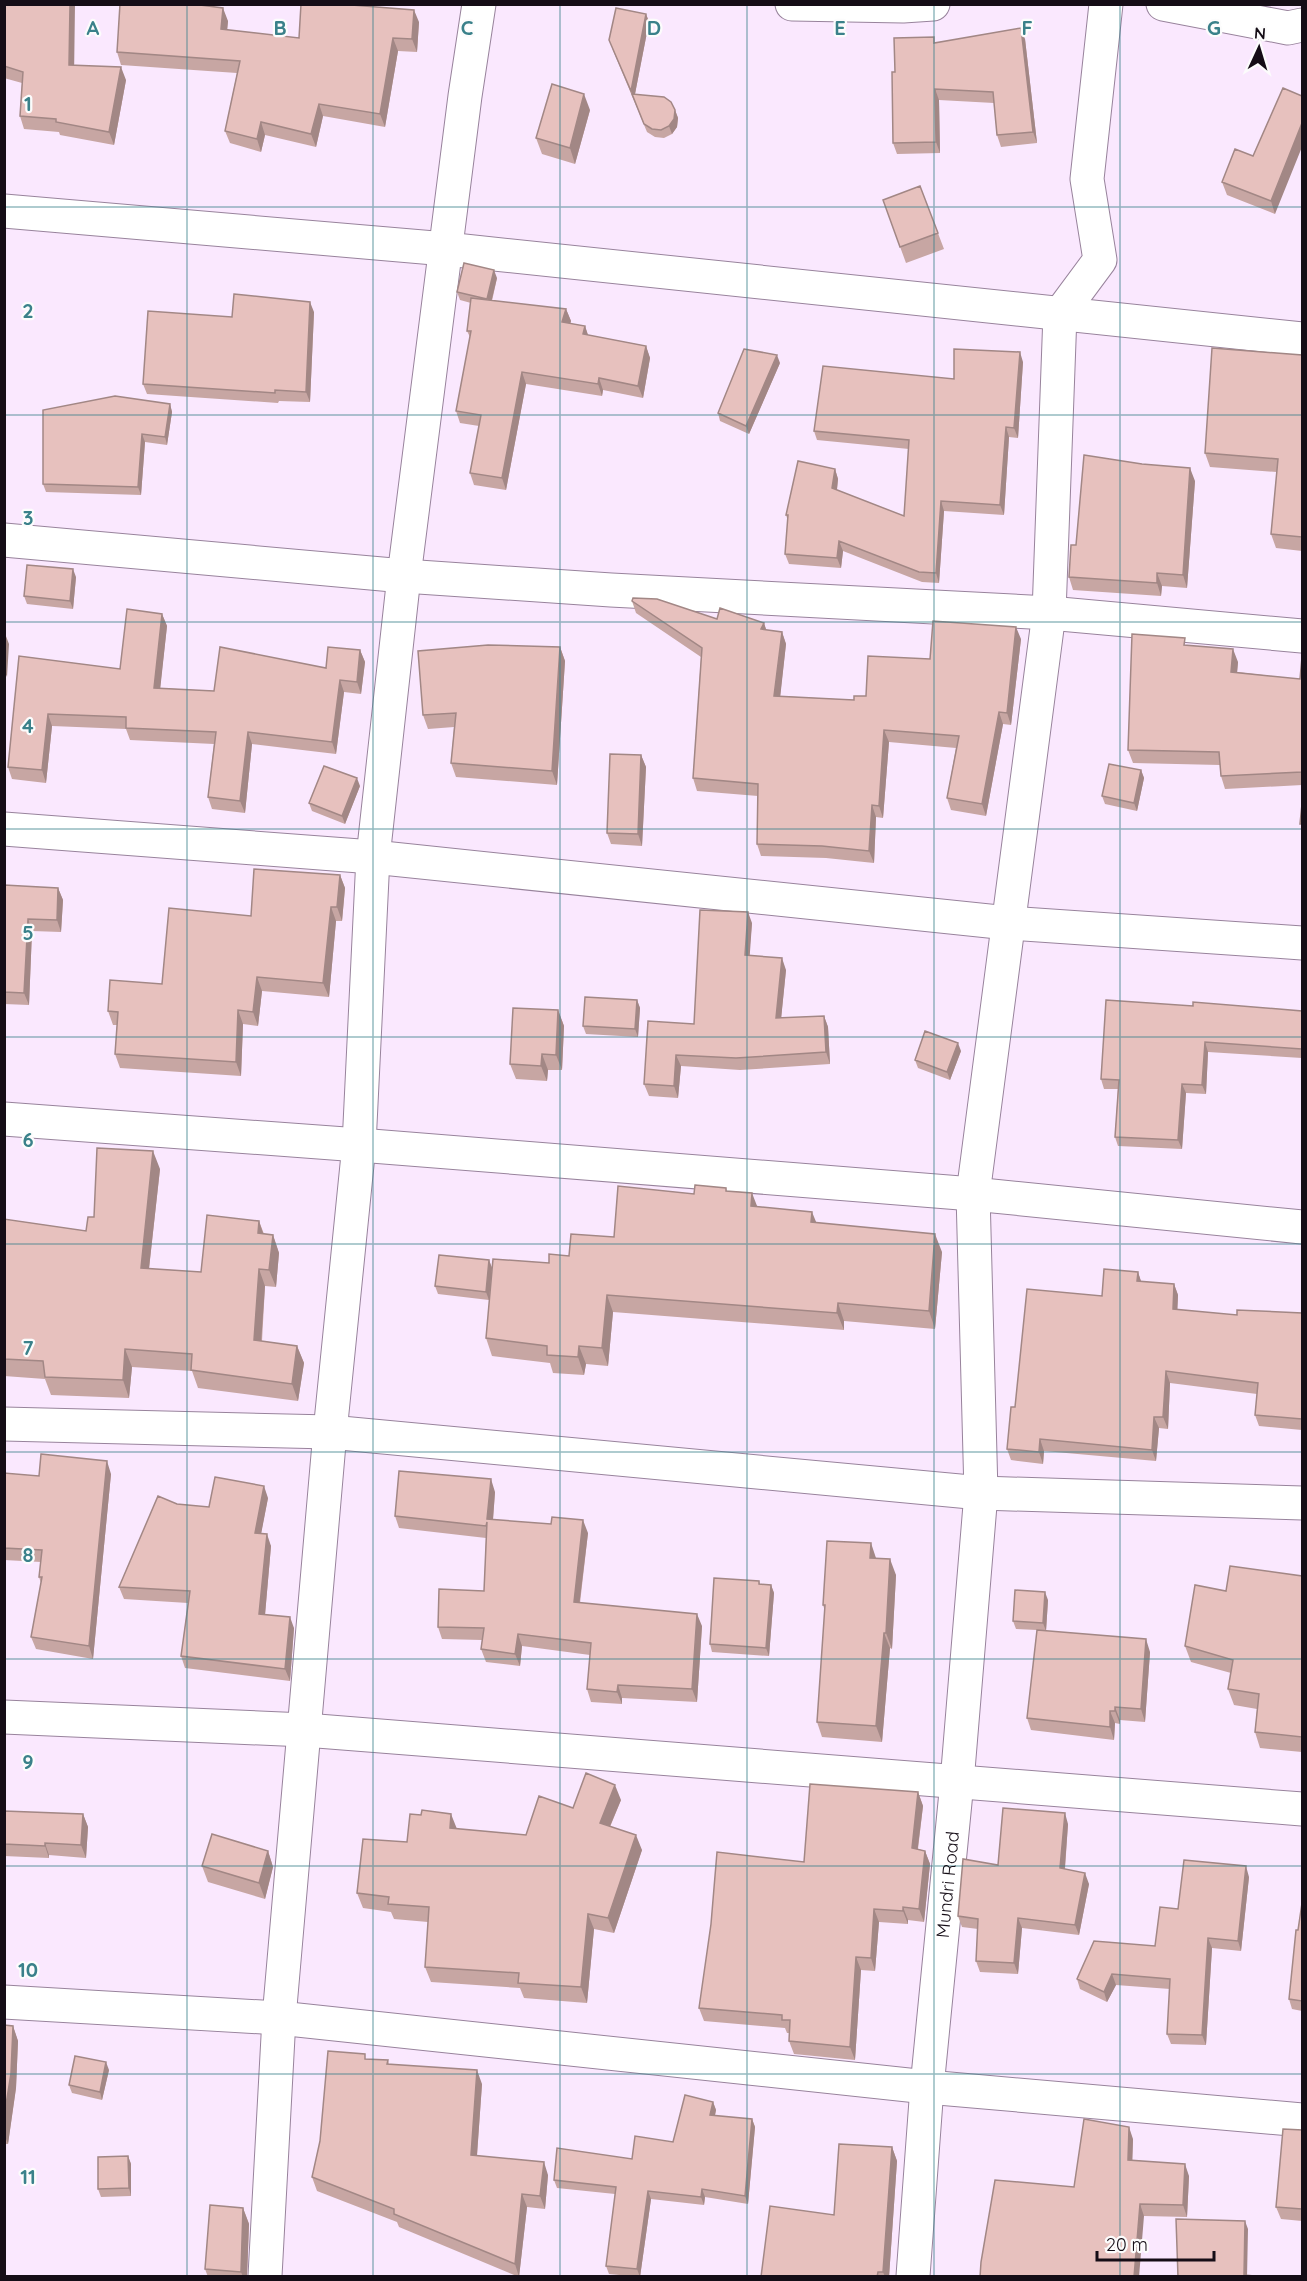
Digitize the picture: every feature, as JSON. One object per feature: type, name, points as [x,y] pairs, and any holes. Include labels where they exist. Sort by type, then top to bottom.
[{"type":"street","points":[[265,2277],[279,2018],[330,1432],[359,1145],[373,857],[404,576],[465,96],[479,4]]},
{"type":"street","points":[[792,4],[845,6],[933,4]]},
{"type":"street","points":[[1060,314],[1100,260],[1087,179],[1106,4]]},
{"type":"street","points":[[1163,4],[1288,28],[1302,25]]},
{"type":"street","points":[[4,211],[446,249],[1302,339]]},
{"type":"street","name":"Mundri Road","points":[[914,2277],[927,2087],[957,1782],[981,1493],[973,1194],[1049,613],[1060,314]]},
{"type":"street","points":[[4,540],[404,576],[622,591],[1049,613],[1302,636]]},
{"type":"street","points":[[4,829],[373,857],[1008,923],[1302,943]]},
{"type":"street","points":[[4,1119],[973,1194],[1302,1227]]},
{"type":"street","points":[[4,1424],[330,1432],[981,1493],[1302,1503]]},
{"type":"street","points":[[4,1717],[304,1730],[1302,1809]]},
{"type":"street","points":[[4,2002],[279,2018],[927,2087],[1302,2120]]},
{"type":"building","points":[[4,4],[70,4],[69,65],[121,67],[109,132],[56,122],[56,119],[20,116],[23,72],[4,66]]},
{"type":"building","points":[[120,4],[192,4],[223,8],[221,29],[299,38],[301,4],[339,4],[414,10],[412,39],[393,38],[380,114],[319,104],[311,134],[261,122],[257,139],[225,131],[240,61],[117,52]]},
{"type":"building","points":[[616,8],[646,14],[631,91],[609,40]]},
{"type":"building","points":[[1021,28],[1033,132],[997,135],[993,92],[935,89],[936,142],[893,143],[894,38],[934,37],[934,43]]},
{"type":"building","points":[[552,84],[584,94],[570,148],[536,138]]},
{"type":"building","points":[[1283,88],[1302,96],[1302,123],[1271,201],[1222,182],[1235,149],[1253,156]]},
{"type":"building","points":[[632,94],[664,97],[671,102],[675,110],[674,119],[669,126],[661,130],[652,129],[644,124]]},
{"type":"building","points":[[920,186],[938,233],[900,247],[883,200]]},
{"type":"building","points":[[464,263],[494,270],[487,299],[457,292]]},
{"type":"building","points":[[234,294],[310,302],[306,392],[275,390],[275,393],[143,384],[148,311],[232,317]]},
{"type":"building","points":[[471,298],[566,309],[562,322],[585,326],[583,334],[646,346],[638,386],[599,378],[598,384],[522,372],[502,478],[470,473],[481,415],[456,411],[471,331],[467,331]]},
{"type":"building","points":[[1212,348],[1302,355],[1302,537],[1271,534],[1278,459],[1205,453]]},
{"type":"building","points":[[744,349],[777,355],[746,426],[718,413]]},
{"type":"building","points":[[954,349],[1020,352],[1014,428],[1006,427],[1000,505],[941,501],[936,573],[919,572],[839,541],[837,558],[785,554],[788,515],[786,515],[798,461],[835,469],[832,488],[904,516],[909,440],[814,431],[823,366],[954,379]]},
{"type":"building","points":[[115,396],[170,404],[165,437],[142,434],[138,487],[43,484],[43,410]]},
{"type":"building","points":[[1084,455],[1142,464],[1190,468],[1183,575],[1157,573],[1157,583],[1069,577],[1071,545],[1076,545]]},
{"type":"building","points":[[27,565],[73,569],[70,601],[24,596]]},
{"type":"building","points":[[633,598],[657,599],[717,619],[720,608],[764,623],[761,629],[782,632],[774,696],[854,700],[854,696],[866,696],[868,656],[930,659],[933,621],[1016,627],[1007,713],[999,712],[982,804],[947,798],[959,736],[884,730],[879,806],[872,805],[869,851],[822,846],[757,844],[758,784],[693,778],[702,648],[632,601]]},
{"type":"building","points":[[127,609],[162,614],[154,688],[214,691],[220,647],[326,668],[328,647],[360,650],[357,682],[340,680],[332,742],[248,732],[240,801],[208,797],[216,732],[126,728],[126,717],[48,714],[42,770],[8,767],[19,656],[120,669]]},
{"type":"building","points":[[1132,634],[1185,638],[1184,645],[1233,649],[1231,672],[1300,679],[1302,657],[1302,772],[1221,776],[1219,752],[1128,750]]},
{"type":"building","points":[[488,645],[560,647],[552,771],[451,763],[456,713],[423,715],[418,651]]},
{"type":"building","points":[[610,754],[641,755],[638,834],[607,833]]},
{"type":"building","points":[[1109,764],[1141,770],[1134,803],[1102,796]]},
{"type":"building","points":[[324,766],[357,778],[342,816],[309,803]]},
{"type":"building","points":[[254,869],[340,875],[337,907],[331,907],[323,983],[257,977],[253,1012],[238,1010],[236,1062],[115,1054],[118,1012],[108,1011],[110,980],[162,984],[169,908],[251,916]]},
{"type":"building","points":[[4,885],[58,888],[57,920],[28,919],[24,993],[4,992]]},
{"type":"building","points":[[700,910],[748,912],[745,955],[782,958],[776,1018],[824,1016],[826,1052],[736,1058],[676,1055],[674,1086],[644,1084],[648,1021],[694,1024]]},
{"type":"building","points":[[585,997],[637,1000],[635,1029],[583,1026]]},
{"type":"building","points":[[1106,1000],[1193,1006],[1193,1002],[1302,1011],[1302,1049],[1205,1042],[1202,1085],[1182,1084],[1178,1140],[1115,1137],[1119,1080],[1101,1079]]},
{"type":"building","points":[[513,1008],[558,1010],[556,1055],[542,1054],[541,1066],[510,1064]]},
{"type":"building","points":[[925,1031],[958,1043],[947,1072],[915,1060]]},
{"type":"building","points":[[97,1148],[153,1151],[141,1268],[201,1272],[207,1215],[259,1221],[258,1233],[273,1235],[269,1270],[259,1269],[254,1340],[297,1346],[292,1384],[191,1370],[192,1354],[125,1349],[123,1380],[45,1377],[43,1361],[4,1359],[4,1219],[86,1231],[88,1217],[94,1217]]},
{"type":"building","points":[[695,1185],[752,1193],[751,1206],[812,1212],[811,1222],[935,1234],[929,1311],[838,1303],[837,1313],[607,1295],[602,1348],[579,1346],[578,1357],[547,1355],[547,1346],[486,1338],[493,1259],[549,1263],[549,1254],[569,1256],[571,1234],[614,1237],[618,1186],[694,1194]]},
{"type":"building","points":[[439,1255],[489,1260],[486,1292],[435,1286]]},
{"type":"building","points":[[1104,1269],[1138,1272],[1137,1281],[1174,1284],[1173,1309],[1237,1315],[1237,1310],[1302,1313],[1302,1419],[1255,1415],[1258,1383],[1166,1371],[1163,1417],[1154,1417],[1152,1450],[1040,1439],[1039,1452],[1007,1449],[1011,1407],[1015,1407],[1027,1289],[1102,1296]]},
{"type":"building","points":[[41,1454],[107,1461],[89,1646],[31,1637],[42,1577],[39,1577],[42,1550],[4,1548],[4,1473],[39,1476]]},
{"type":"building","points":[[399,1471],[491,1479],[487,1519],[551,1524],[552,1517],[583,1520],[574,1602],[697,1614],[692,1689],[618,1685],[617,1692],[587,1689],[591,1643],[518,1634],[515,1654],[481,1649],[484,1628],[438,1627],[439,1589],[484,1591],[487,1522],[486,1526],[395,1516]]},
{"type":"building","points":[[215,1477],[264,1486],[255,1533],[267,1534],[259,1614],[290,1617],[285,1669],[181,1656],[190,1591],[119,1587],[158,1496],[177,1504],[209,1507]]},
{"type":"building","points":[[827,1541],[871,1543],[870,1558],[890,1559],[886,1633],[884,1633],[876,1726],[817,1722]]},
{"type":"building","points":[[1230,1566],[1302,1576],[1302,1737],[1255,1732],[1259,1694],[1228,1689],[1233,1660],[1185,1646],[1195,1585],[1226,1591]]},
{"type":"building","points":[[714,1578],[759,1581],[759,1584],[771,1585],[766,1648],[710,1644]]},
{"type":"building","points":[[1015,1590],[1045,1592],[1043,1623],[1013,1621]]},
{"type":"building","points":[[1037,1630],[1146,1639],[1141,1709],[1115,1707],[1115,1711],[1110,1711],[1110,1727],[1027,1718]]},
{"type":"building","points":[[586,1773],[615,1785],[600,1823],[636,1835],[608,1918],[588,1914],[581,1987],[518,1983],[519,1973],[425,1967],[429,1907],[388,1904],[389,1897],[357,1893],[363,1839],[407,1842],[410,1814],[421,1815],[422,1810],[451,1814],[450,1828],[526,1835],[539,1796],[573,1808]]},
{"type":"building","points":[[810,1784],[918,1792],[912,1848],[925,1851],[919,1909],[903,1907],[903,1911],[874,1909],[871,1958],[856,1957],[850,2047],[789,2041],[790,2020],[782,2020],[782,2015],[699,2008],[711,1924],[717,1852],[804,1862]]},
{"type":"building","points":[[1003,1808],[1065,1813],[1060,1868],[1085,1873],[1075,1925],[1018,1918],[1014,1963],[976,1961],[978,1919],[958,1916],[963,1859],[998,1865]]},
{"type":"building","points":[[4,1811],[83,1814],[81,1845],[4,1844]]},
{"type":"building","points":[[212,1834],[268,1851],[259,1883],[202,1866]]},
{"type":"building","points":[[1184,1860],[1246,1866],[1238,1941],[1208,1938],[1202,2035],[1167,2034],[1170,1979],[1112,1974],[1104,1992],[1077,1979],[1094,1941],[1155,1946],[1160,1907],[1178,1909]]},
{"type":"building","points":[[1302,1903],[1302,2001],[1289,1999],[1296,1930],[1298,1930]]},
{"type":"building","points":[[4,2025],[13,2026],[11,2073],[4,2117]]},
{"type":"building","points":[[328,2051],[365,2054],[365,2059],[388,2060],[387,2064],[477,2070],[471,2155],[544,2162],[540,2196],[522,2194],[515,2264],[394,2214],[394,2209],[312,2177],[320,2141]]},
{"type":"building","points":[[75,2056],[106,2062],[100,2092],[69,2085]]},
{"type":"building","points":[[685,2095],[713,2102],[710,2115],[752,2119],[745,2196],[702,2189],[701,2197],[648,2191],[637,2269],[606,2266],[616,2187],[554,2180],[557,2148],[632,2159],[635,2136],[673,2142]]},
{"type":"building","points":[[1084,2119],[1129,2127],[1128,2160],[1185,2164],[1183,2205],[1140,2204],[1134,2277],[980,2277],[995,2180],[1074,2187]]},
{"type":"building","points":[[1283,2129],[1302,2130],[1302,2209],[1276,2207]]},
{"type":"building","points":[[839,2144],[892,2147],[883,2272],[878,2272],[877,2277],[761,2277],[770,2206],[834,2215]]},
{"type":"building","points":[[128,2156],[129,2188],[98,2189],[98,2157]]},
{"type":"building","points":[[210,2205],[243,2208],[241,2272],[205,2269]]},
{"type":"building","points":[[1176,2219],[1245,2221],[1244,2275],[1265,2277],[1178,2277]]}]
